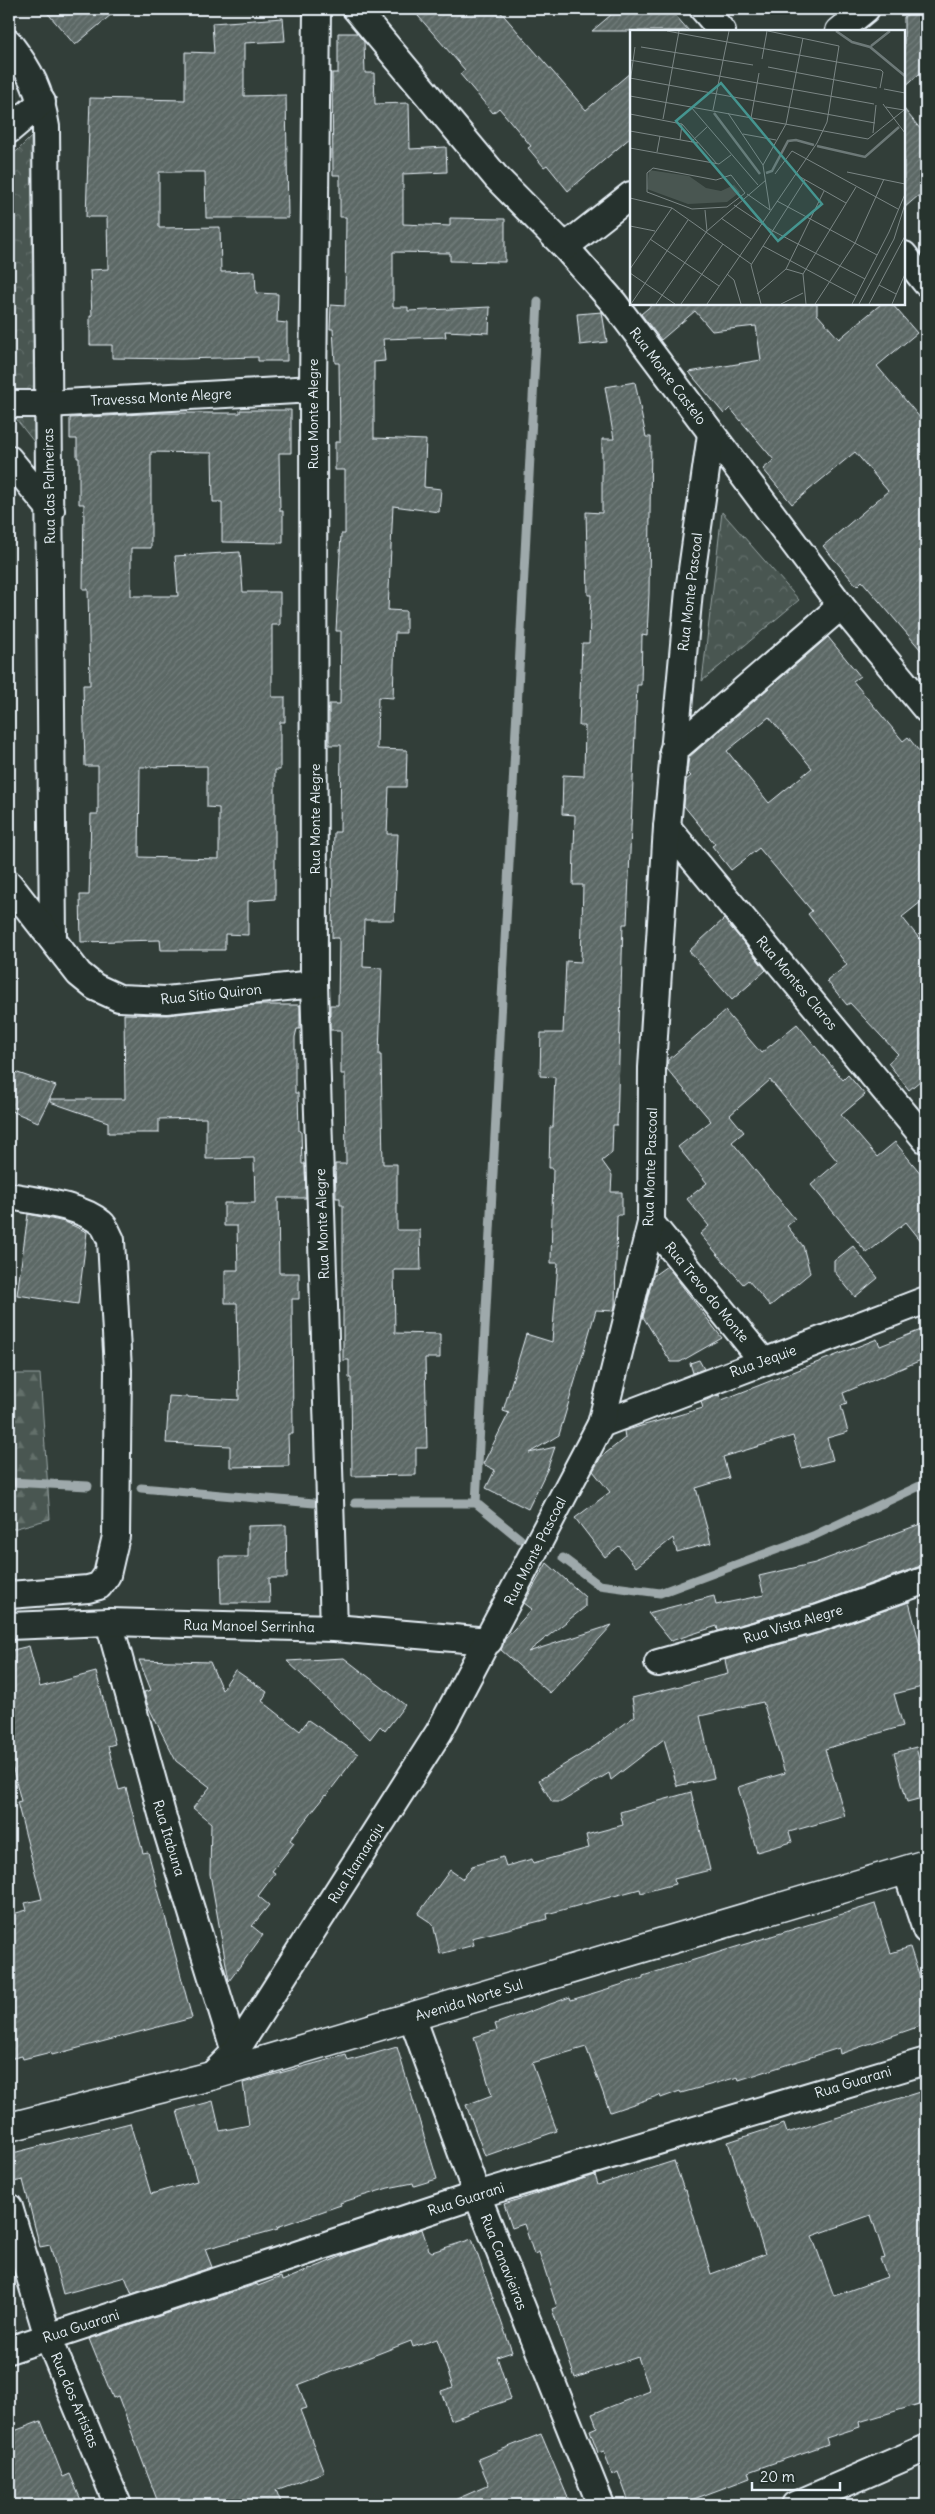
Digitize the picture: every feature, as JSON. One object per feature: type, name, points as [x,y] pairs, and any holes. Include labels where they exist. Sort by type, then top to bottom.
[{"type":"street","name":"Rua Monte Alegre","points":[[317,9],[313,389],[314,984],[334,1628]]},
{"type":"street","name":"Rua Monte Castelo","points":[[356,9],[496,177],[565,247],[614,303],[841,606],[926,709]]},
{"type":"street","points":[[703,9],[721,30]]},
{"type":"street","points":[[839,30],[866,9]]},
{"type":"street","name":"Rua das Palmeiras","points":[[9,43],[29,70],[42,102],[46,126],[47,404],[51,510],[50,715],[53,940]]},
{"type":"street","points":[[9,130],[42,102]]},
{"type":"street","points":[[565,247],[630,197]]},
{"type":"street","points":[[905,256],[926,283]]},
{"type":"street","name":"Travessa Monte Alegre","points":[[9,404],[47,404],[313,389]]},
{"type":"street","name":"Rua Monte Pascoal","points":[[488,1641],[601,1424],[650,1223],[652,1068],[667,827],[689,591],[712,434]]},
{"type":"street","points":[[9,458],[51,510]]},
{"type":"street","points":[[673,751],[841,606]]},
{"type":"street","name":"Rua Montes Claros","points":[[667,827],[926,1140]]},
{"type":"street","name":"Rua Sítio Quiron","points":[[9,884],[79,974],[95,987],[120,998],[166,1000],[314,984]]},
{"type":"street","points":[[9,1196],[60,1206],[87,1214],[102,1224],[111,1240],[118,1370],[116,1536],[107,1575],[99,1586],[88,1589],[9,1595]]},
{"type":"street","name":"Rua Trevo do Monte","points":[[650,1223],[763,1360]]},
{"type":"street","name":"Rua Jequie","points":[[601,1424],[763,1360],[926,1300]]},
{"type":"street","name":"Rua Vista Alegre","points":[[658,1663],[819,1618],[926,1580]]},
{"type":"street","name":"Rua Manoel Serrinha","points":[[9,1626],[109,1622],[334,1628],[488,1641]]},
{"type":"street","name":"Rua Itabuna","points":[[109,1622],[165,1825],[235,2052]]},
{"type":"street","name":"Rua Itamaraju","points":[[211,2076],[235,2052],[439,1732],[488,1641]]},
{"type":"street","points":[[916,1867],[926,1930]]},
{"type":"street","name":"Avenida Norte Sul","points":[[9,2126],[211,2076],[916,1867]]},
{"type":"street","name":"Rua Canavieiras","points":[[412,2017],[477,2195],[601,2505]]},
{"type":"street","name":"Rua Guarani","points":[[9,2350],[477,2195],[926,2061]]},
{"type":"street","name":"Rua dos Artistas","points":[[9,2207],[48,2337],[118,2505]]},
{"type":"street","points":[[794,2505],[926,2448]]},
{"type":"green space","points":[[31,137],[34,442],[9,410],[9,159]]},
{"type":"green space","points":[[722,512],[799,600],[702,681]]},
{"type":"green space","points":[[9,1374],[40,1374],[50,1519],[9,1530]]},
{"type":"building","points":[[44,9],[118,9],[75,45]]},
{"type":"building","points":[[412,9],[498,9],[586,110],[630,73],[630,138],[568,191],[547,165],[544,167],[528,148],[531,146],[499,108],[493,113],[460,74],[465,70]]},
{"type":"building","points":[[618,9],[670,9],[688,30],[630,30],[592,31]]},
{"type":"building","points":[[913,9],[926,9],[926,68],[905,86],[905,30],[904,17]]},
{"type":"building","points":[[283,18],[285,41],[244,43],[244,96],[286,95],[288,218],[206,218],[205,172],[159,172],[159,228],[220,227],[221,272],[255,271],[256,293],[278,294],[277,322],[287,323],[287,361],[258,361],[258,357],[112,358],[112,345],[90,345],[90,316],[92,316],[90,270],[108,269],[107,217],[86,217],[90,98],[185,100],[185,52],[214,53],[212,23]]},
{"type":"building","points":[[338,33],[357,33],[364,42],[365,73],[374,73],[375,104],[409,103],[410,149],[446,147],[447,172],[403,174],[403,224],[450,226],[450,218],[505,219],[505,262],[450,261],[450,253],[393,252],[393,307],[408,307],[408,311],[490,307],[489,333],[445,331],[446,337],[383,339],[385,361],[374,362],[374,438],[426,440],[424,487],[441,489],[439,512],[393,506],[388,610],[406,611],[406,633],[395,633],[393,698],[378,697],[377,749],[407,750],[406,787],[389,787],[387,834],[398,834],[394,920],[364,920],[363,967],[382,968],[379,1055],[381,1055],[383,1164],[397,1164],[397,1230],[420,1230],[421,1270],[394,1270],[395,1333],[440,1334],[440,1358],[425,1358],[427,1448],[416,1448],[416,1475],[352,1476],[351,1378],[349,1378],[349,1360],[343,1360],[343,1205],[340,1205],[340,1198],[336,1198],[335,1164],[346,1164],[345,1074],[341,1074],[341,1030],[330,1030],[330,1005],[338,1005],[339,938],[332,938],[334,832],[340,832],[341,745],[329,745],[329,704],[340,704],[341,631],[336,631],[341,534],[345,534],[345,470],[335,470],[335,442],[340,442],[339,363],[335,363],[333,329],[330,329],[331,305],[345,306],[346,217],[340,217],[340,175],[333,175],[332,73],[338,73]]},
{"type":"building","points":[[905,110],[926,136],[926,189],[905,207]]},
{"type":"building","points":[[652,305],[817,305],[817,314],[839,339],[880,305],[893,305],[917,333],[877,366],[926,425],[926,656],[862,581],[857,586],[823,546],[888,491],[855,452],[792,504],[763,469],[774,460],[730,408],[724,414],[689,372],[761,360],[756,326],[712,331],[695,311],[661,340],[641,314]]},
{"type":"building","points":[[602,312],[607,342],[580,345],[577,314]]},
{"type":"building","points":[[635,382],[646,437],[651,437],[649,594],[647,636],[642,635],[641,685],[637,685],[627,924],[623,924],[617,1125],[613,1125],[612,1153],[602,1161],[612,1175],[611,1192],[622,1192],[622,1215],[617,1215],[615,1306],[614,1311],[596,1310],[559,1435],[529,1453],[555,1447],[547,1470],[528,1509],[486,1488],[495,1470],[483,1464],[509,1413],[503,1411],[526,1334],[552,1342],[558,1263],[551,1263],[553,1168],[549,1168],[550,1127],[553,1127],[555,1077],[540,1076],[541,1033],[563,1033],[566,961],[581,962],[583,885],[573,885],[575,815],[562,814],[563,775],[584,776],[585,726],[579,726],[582,643],[589,643],[591,595],[588,595],[586,512],[602,513],[602,439],[614,439],[605,387]]},
{"type":"building","points":[[240,410],[291,410],[291,453],[279,453],[280,511],[283,511],[283,543],[222,542],[222,502],[213,502],[212,453],[151,452],[151,548],[131,548],[131,596],[178,596],[175,556],[240,552],[243,592],[280,592],[280,625],[272,625],[272,697],[285,697],[285,722],[280,722],[280,770],[275,770],[275,899],[248,901],[248,935],[225,934],[225,950],[161,950],[160,940],[81,942],[80,895],[89,895],[91,814],[98,814],[98,766],[85,766],[83,685],[90,685],[88,589],[83,589],[84,504],[79,504],[79,458],[77,458],[77,439],[70,439],[70,418],[159,413],[240,413]],"holes":[[[207,766],[207,807],[219,808],[219,859],[139,857],[140,767]]]},
{"type":"building","points":[[828,637],[860,676],[853,681],[903,741],[908,737],[926,760],[926,898],[902,917],[926,947],[926,1076],[909,1090],[888,1063],[898,1054],[850,1003],[847,1005],[827,981],[847,965],[808,914],[812,911],[759,848],[731,870],[712,846],[715,844],[684,806],[686,780],[691,776],[687,772],[689,757]],"holes":[[[769,717],[812,768],[769,803],[727,751]]]},
{"type":"building","points":[[724,919],[766,970],[732,1000],[689,951]]},
{"type":"building","points":[[255,1005],[300,1005],[300,1029],[297,1029],[295,1037],[295,1093],[298,1093],[299,1131],[301,1131],[302,1164],[305,1164],[306,1198],[278,1198],[279,1273],[299,1273],[299,1299],[292,1299],[293,1434],[288,1434],[289,1466],[230,1467],[230,1446],[166,1443],[169,1396],[239,1400],[237,1303],[225,1303],[225,1270],[238,1270],[237,1226],[224,1226],[224,1203],[255,1203],[254,1158],[206,1159],[206,1118],[159,1119],[159,1133],[108,1133],[108,1122],[50,1102],[50,1099],[125,1099],[124,1014],[167,1015]]},
{"type":"building","points":[[725,1011],[761,1053],[797,1024],[843,1080],[848,1075],[865,1095],[841,1115],[877,1157],[895,1142],[926,1180],[926,1247],[906,1222],[867,1253],[811,1185],[838,1162],[770,1080],[730,1115],[744,1132],[732,1142],[795,1219],[787,1226],[803,1246],[810,1273],[770,1306],[748,1280],[743,1284],[700,1234],[709,1226],[687,1199],[707,1183],[678,1147],[711,1121],[667,1069],[668,1060]]},
{"type":"building","points":[[9,1070],[56,1086],[38,1122],[9,1110]]},
{"type":"building","points":[[28,1214],[65,1222],[87,1232],[78,1304],[17,1295]]},
{"type":"building","points":[[853,1246],[878,1278],[855,1297],[834,1271],[834,1261]]},
{"type":"building","points":[[667,1266],[722,1338],[680,1362],[671,1362],[643,1317],[653,1276]]},
{"type":"building","points":[[926,1328],[926,1358],[843,1393],[847,1404],[841,1406],[848,1432],[827,1438],[833,1460],[802,1468],[793,1436],[723,1457],[729,1478],[696,1488],[711,1543],[677,1552],[673,1538],[636,1567],[619,1546],[605,1557],[575,1518],[610,1492],[593,1471],[601,1457],[625,1438],[624,1431],[703,1408],[701,1402],[719,1395],[722,1400],[877,1339],[880,1346]]},
{"type":"building","points":[[699,1360],[704,1369],[693,1373],[690,1363]]},
{"type":"building","points":[[926,1522],[926,1564],[814,1604],[718,1631],[717,1626],[671,1641],[648,1613],[714,1596],[716,1605],[764,1595],[759,1576],[815,1563]]},
{"type":"building","points":[[286,1525],[287,1578],[269,1578],[270,1603],[221,1603],[220,1557],[248,1557],[248,1526]]},
{"type":"building","points":[[547,1563],[585,1597],[585,1607],[528,1652],[612,1625],[550,1693],[501,1650],[505,1639],[532,1609],[524,1603]]},
{"type":"building","points":[[909,1602],[920,1645],[926,1643],[926,1686],[894,1694],[903,1726],[825,1749],[845,1816],[789,1832],[792,1842],[757,1852],[738,1787],[785,1773],[763,1702],[700,1716],[714,1778],[677,1786],[664,1739],[611,1780],[609,1773],[561,1802],[552,1802],[539,1780],[595,1746],[635,1716],[632,1698],[728,1674],[725,1660],[823,1632]]},
{"type":"building","points":[[29,1646],[40,1687],[96,1672],[115,1744],[108,1746],[119,1790],[126,1788],[143,1853],[148,1852],[192,2018],[52,2055],[51,2052],[23,2059],[22,2056],[9,2059],[9,1915],[27,1910],[25,1903],[42,1899],[17,1802],[21,1801],[9,1754],[9,1651]]},
{"type":"building","points":[[344,1658],[405,1705],[385,1731],[380,1726],[370,1739],[287,1661]]},
{"type":"building","points":[[139,1660],[210,1662],[222,1690],[235,1670],[267,1692],[262,1701],[300,1731],[308,1720],[358,1754],[290,1840],[294,1843],[272,1871],[275,1873],[258,1896],[269,1905],[252,1926],[263,1935],[229,1981],[210,1874],[211,1823],[193,1808],[210,1787],[176,1761],[148,1706],[144,1692],[151,1690]]},
{"type":"building","points":[[916,1747],[926,1788],[926,1797],[907,1802],[894,1753]]},
{"type":"building","points":[[691,1792],[710,1870],[674,1879],[675,1884],[641,1893],[640,1889],[547,1914],[548,1919],[472,1938],[474,1945],[440,1954],[433,1924],[418,1914],[450,1870],[463,1879],[472,1866],[503,1857],[506,1866],[532,1859],[533,1863],[589,1848],[586,1835],[623,1825],[620,1812]]},
{"type":"building","points":[[875,1904],[891,1953],[910,1947],[926,1997],[926,2024],[840,2054],[839,2048],[739,2080],[738,2077],[681,2093],[680,2091],[661,2098],[660,2095],[610,2112],[586,2047],[532,2063],[557,2131],[485,2156],[466,2105],[492,2095],[474,2037],[497,2030],[495,2024],[570,1997],[571,2000]]},
{"type":"building","points":[[397,2047],[437,2179],[414,2186],[413,2183],[388,2188],[340,2203],[341,2205],[277,2227],[278,2229],[205,2249],[212,2267],[132,2294],[125,2277],[63,2294],[50,2245],[40,2247],[23,2180],[9,2183],[9,2154],[130,2123],[151,2194],[197,2181],[177,2111],[213,2101],[220,2131],[249,2125],[243,2083],[346,2055],[348,2061]]},
{"type":"building","points":[[926,2090],[926,2402],[859,2422],[860,2427],[826,2438],[828,2444],[748,2472],[750,2478],[678,2505],[630,2505],[618,2472],[612,2475],[604,2451],[598,2453],[590,2430],[597,2427],[592,2414],[650,2391],[638,2357],[575,2378],[552,2309],[557,2307],[539,2252],[534,2254],[524,2224],[512,2228],[504,2204],[595,2175],[598,2185],[674,2161],[684,2190],[686,2190],[711,2274],[765,2254],[728,2142],[784,2124],[787,2133]],"holes":[[[871,2215],[885,2258],[880,2259],[887,2277],[834,2296],[812,2236]]]},
{"type":"building","points":[[422,2229],[429,2250],[432,2252],[472,2239],[512,2352],[497,2357],[511,2399],[451,2420],[441,2391],[453,2387],[437,2339],[413,2347],[411,2341],[298,2385],[307,2408],[300,2410],[324,2472],[276,2490],[282,2505],[159,2505],[118,2396],[113,2398],[89,2339],[257,2284],[258,2286],[281,2277],[282,2281],[352,2252]]},
{"type":"building","points":[[41,2421],[63,2477],[70,2474],[83,2505],[9,2505],[9,2433]]},
{"type":"building","points":[[541,2434],[571,2505],[443,2505],[489,2485],[478,2459]]},
{"type":"waterway","points":[[476,1503],[538,301]]},
{"type":"waterway","points":[[9,1482],[88,1486]]},
{"type":"waterway","points":[[563,1558],[599,1585],[660,1593],[813,1536],[926,1483]]},
{"type":"waterway","points":[[141,1488],[314,1503]]},
{"type":"waterway","points":[[355,1503],[476,1503],[520,1539]]}]
